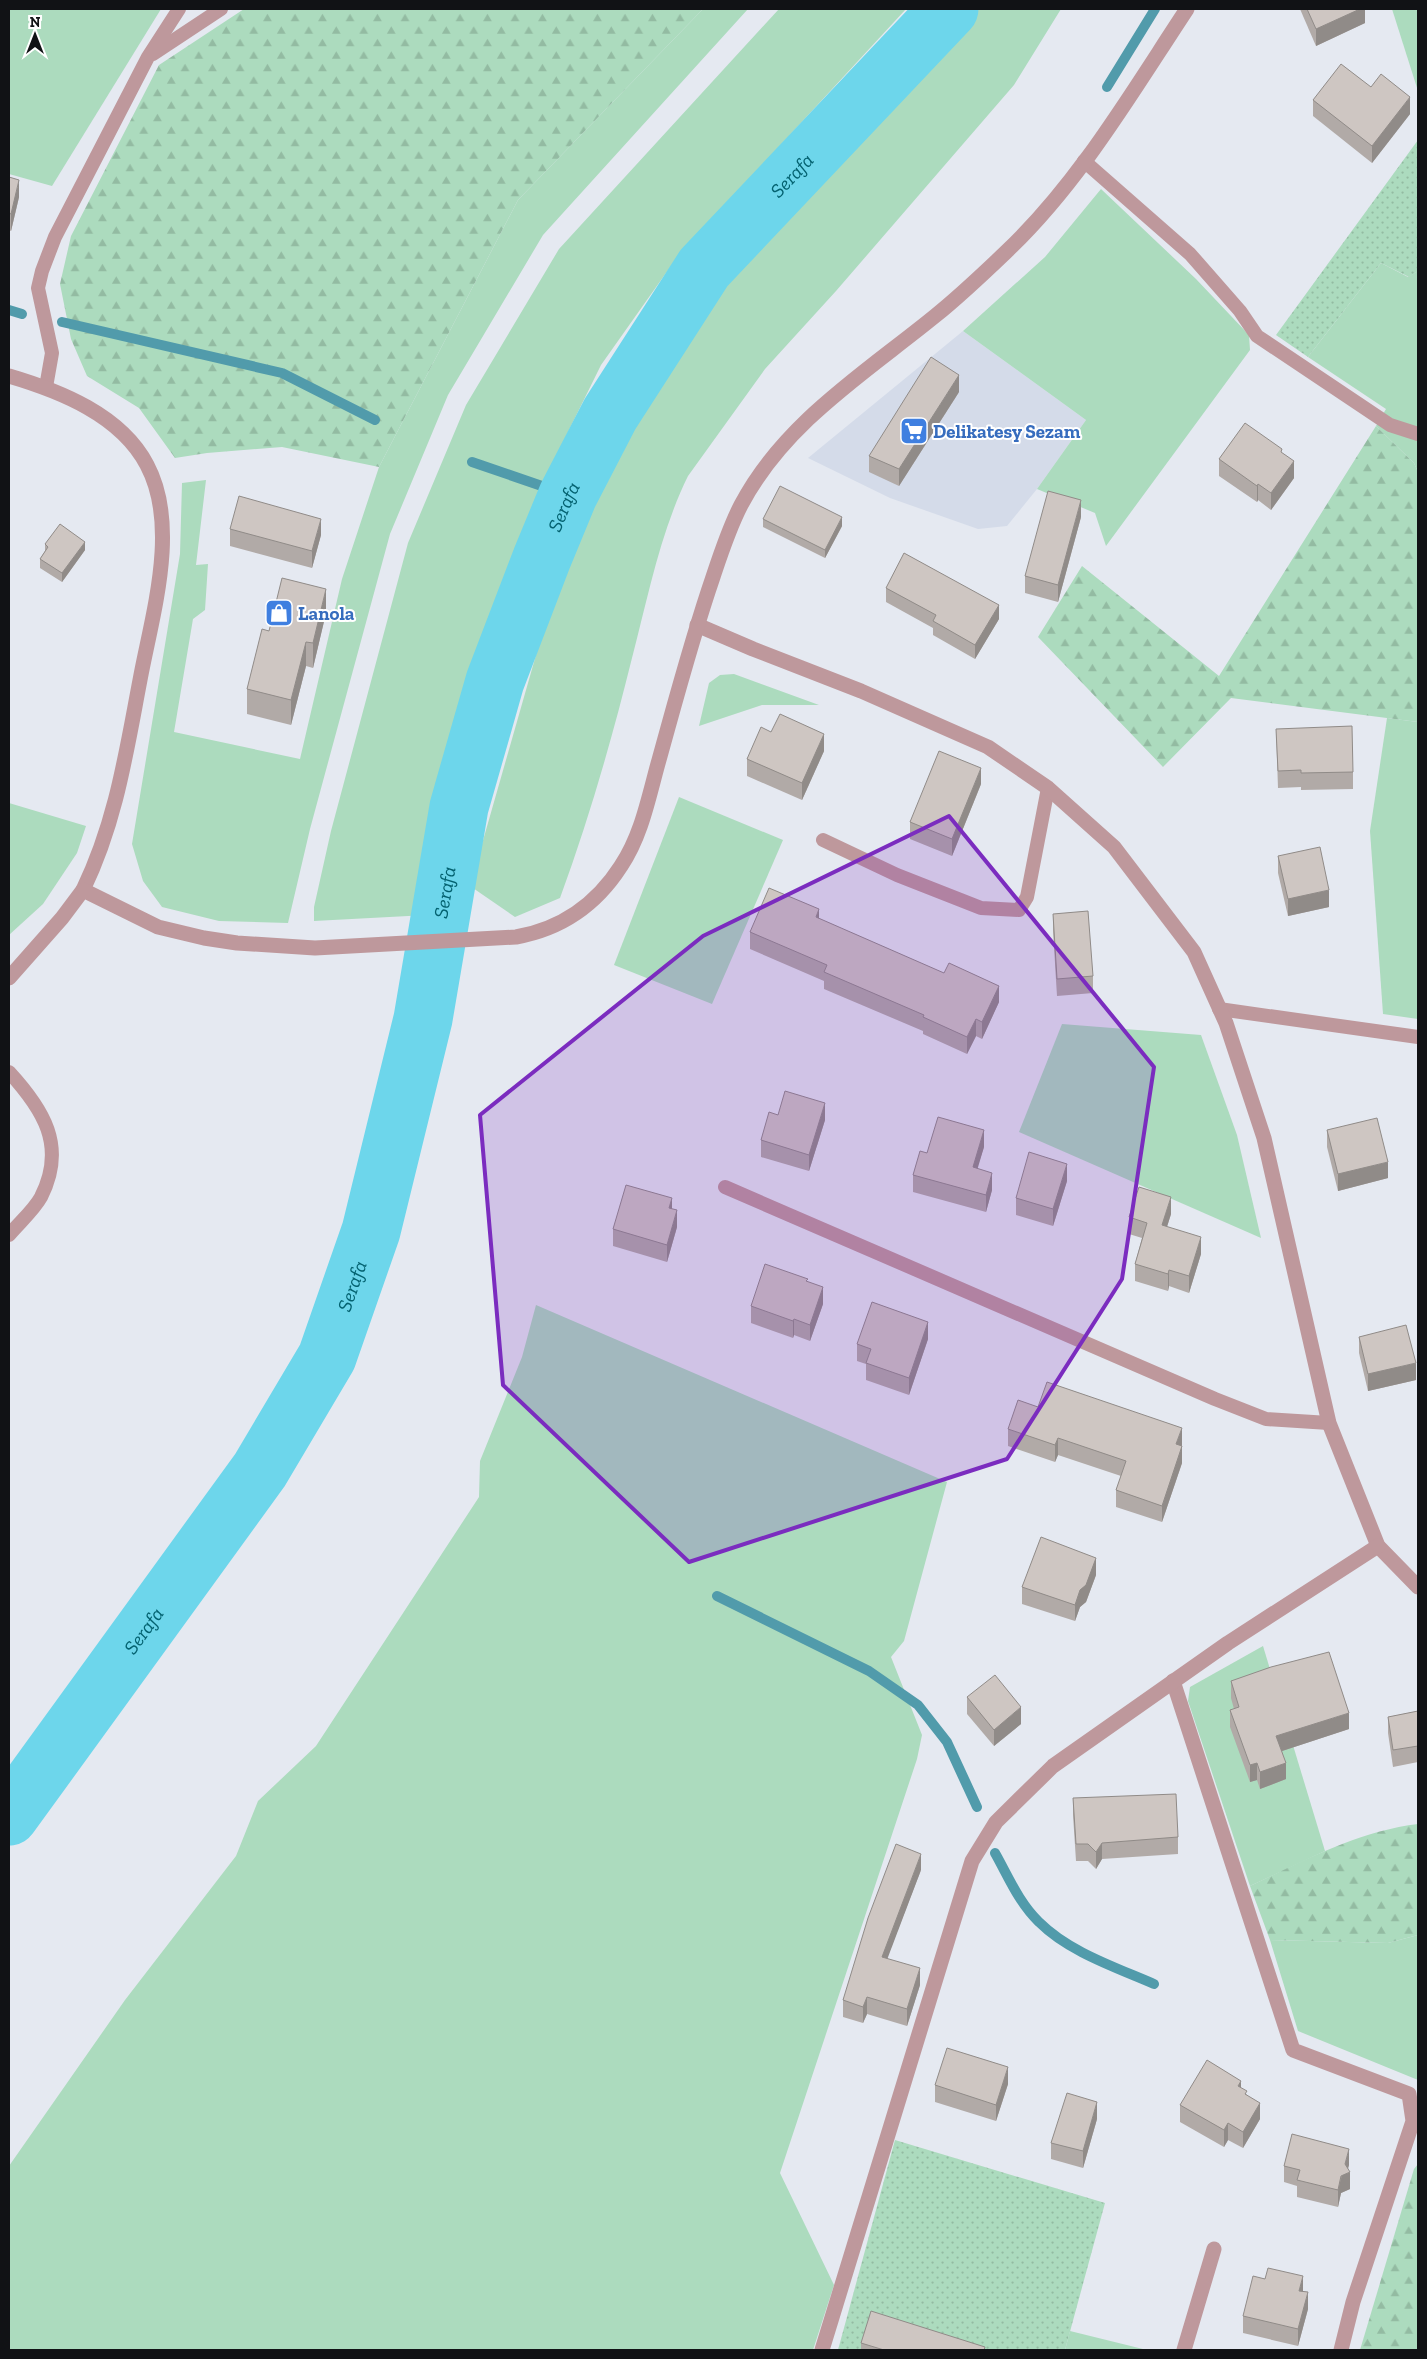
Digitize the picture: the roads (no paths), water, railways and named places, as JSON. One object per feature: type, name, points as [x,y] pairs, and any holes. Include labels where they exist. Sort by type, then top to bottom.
[{"type":"street","points":[[83,890],[140,919],[177,932],[238,943],[315,948],[516,937],[538,933],[561,924],[596,896],[622,866],[631,849],[644,813],[697,625],[738,511],[751,484],[771,458],[826,402],[938,314],[1034,224],[1084,162],[1187,9]]},
{"type":"street","points":[[9,376],[46,387],[87,408],[120,429],[134,445],[154,477],[162,516],[160,574],[115,808],[103,847],[83,890],[62,918],[9,978]]},
{"type":"street","points":[[697,625],[753,649],[861,690],[988,747],[1048,788],[1120,855],[1194,952],[1219,1008],[1264,1138],[1330,1423],[1378,1546],[1418,1587]]},
{"type":"street","points":[[822,2350],[972,1860],[996,1822],[1053,1766],[1173,1681],[1378,1546]]},
{"type":"street","points":[[1173,1681],[1293,2050],[1409,2094],[1413,2121],[1353,2302],[1341,2350]]},
{"type":"street","points":[[1184,2350],[1214,2249]]},
{"type":"lane","points":[[46,387],[52,353],[38,288],[42,271],[55,237],[148,57],[179,9]]},
{"type":"lane","points":[[148,57],[221,9]]},
{"type":"lane","points":[[1084,162],[1190,254],[1240,311],[1257,336],[1390,425],[1418,434]]},
{"type":"lane","points":[[823,840],[897,875],[981,908],[1019,910],[1027,897],[1048,788]]},
{"type":"lane","points":[[1219,1008],[1418,1037]]},
{"type":"lane","points":[[9,1072],[35,1102],[45,1121],[51,1141],[48,1180],[40,1198],[9,1235]]},
{"type":"lane","points":[[725,1187],[1215,1399],[1266,1419],[1330,1423]]},
{"type":"waterway","name":"Serafa","points":[[9,1816],[260,1470],[327,1357],[371,1231],[423,1019],[459,807],[495,681],[568,495],[610,414],[704,268],[949,9]]},
{"type":"waterway","points":[[1107,87],[1155,9]]},
{"type":"waterway","points":[[9,310],[22,314]]},
{"type":"waterway","points":[[62,322],[282,373],[375,420]]},
{"type":"waterway","points":[[472,462],[568,495]]},
{"type":"waterway","points":[[717,1596],[869,1671],[918,1705],[947,1742],[977,1807]]},
{"type":"waterway","points":[[995,1853],[1014,1889],[1032,1915],[1051,1933],[1093,1958],[1154,1984]]},
{"type":"place","name":"Delikatesy Sezam","points":[[914,431]]},
{"type":"place","name":"Lanola","points":[[279,613]]}]
